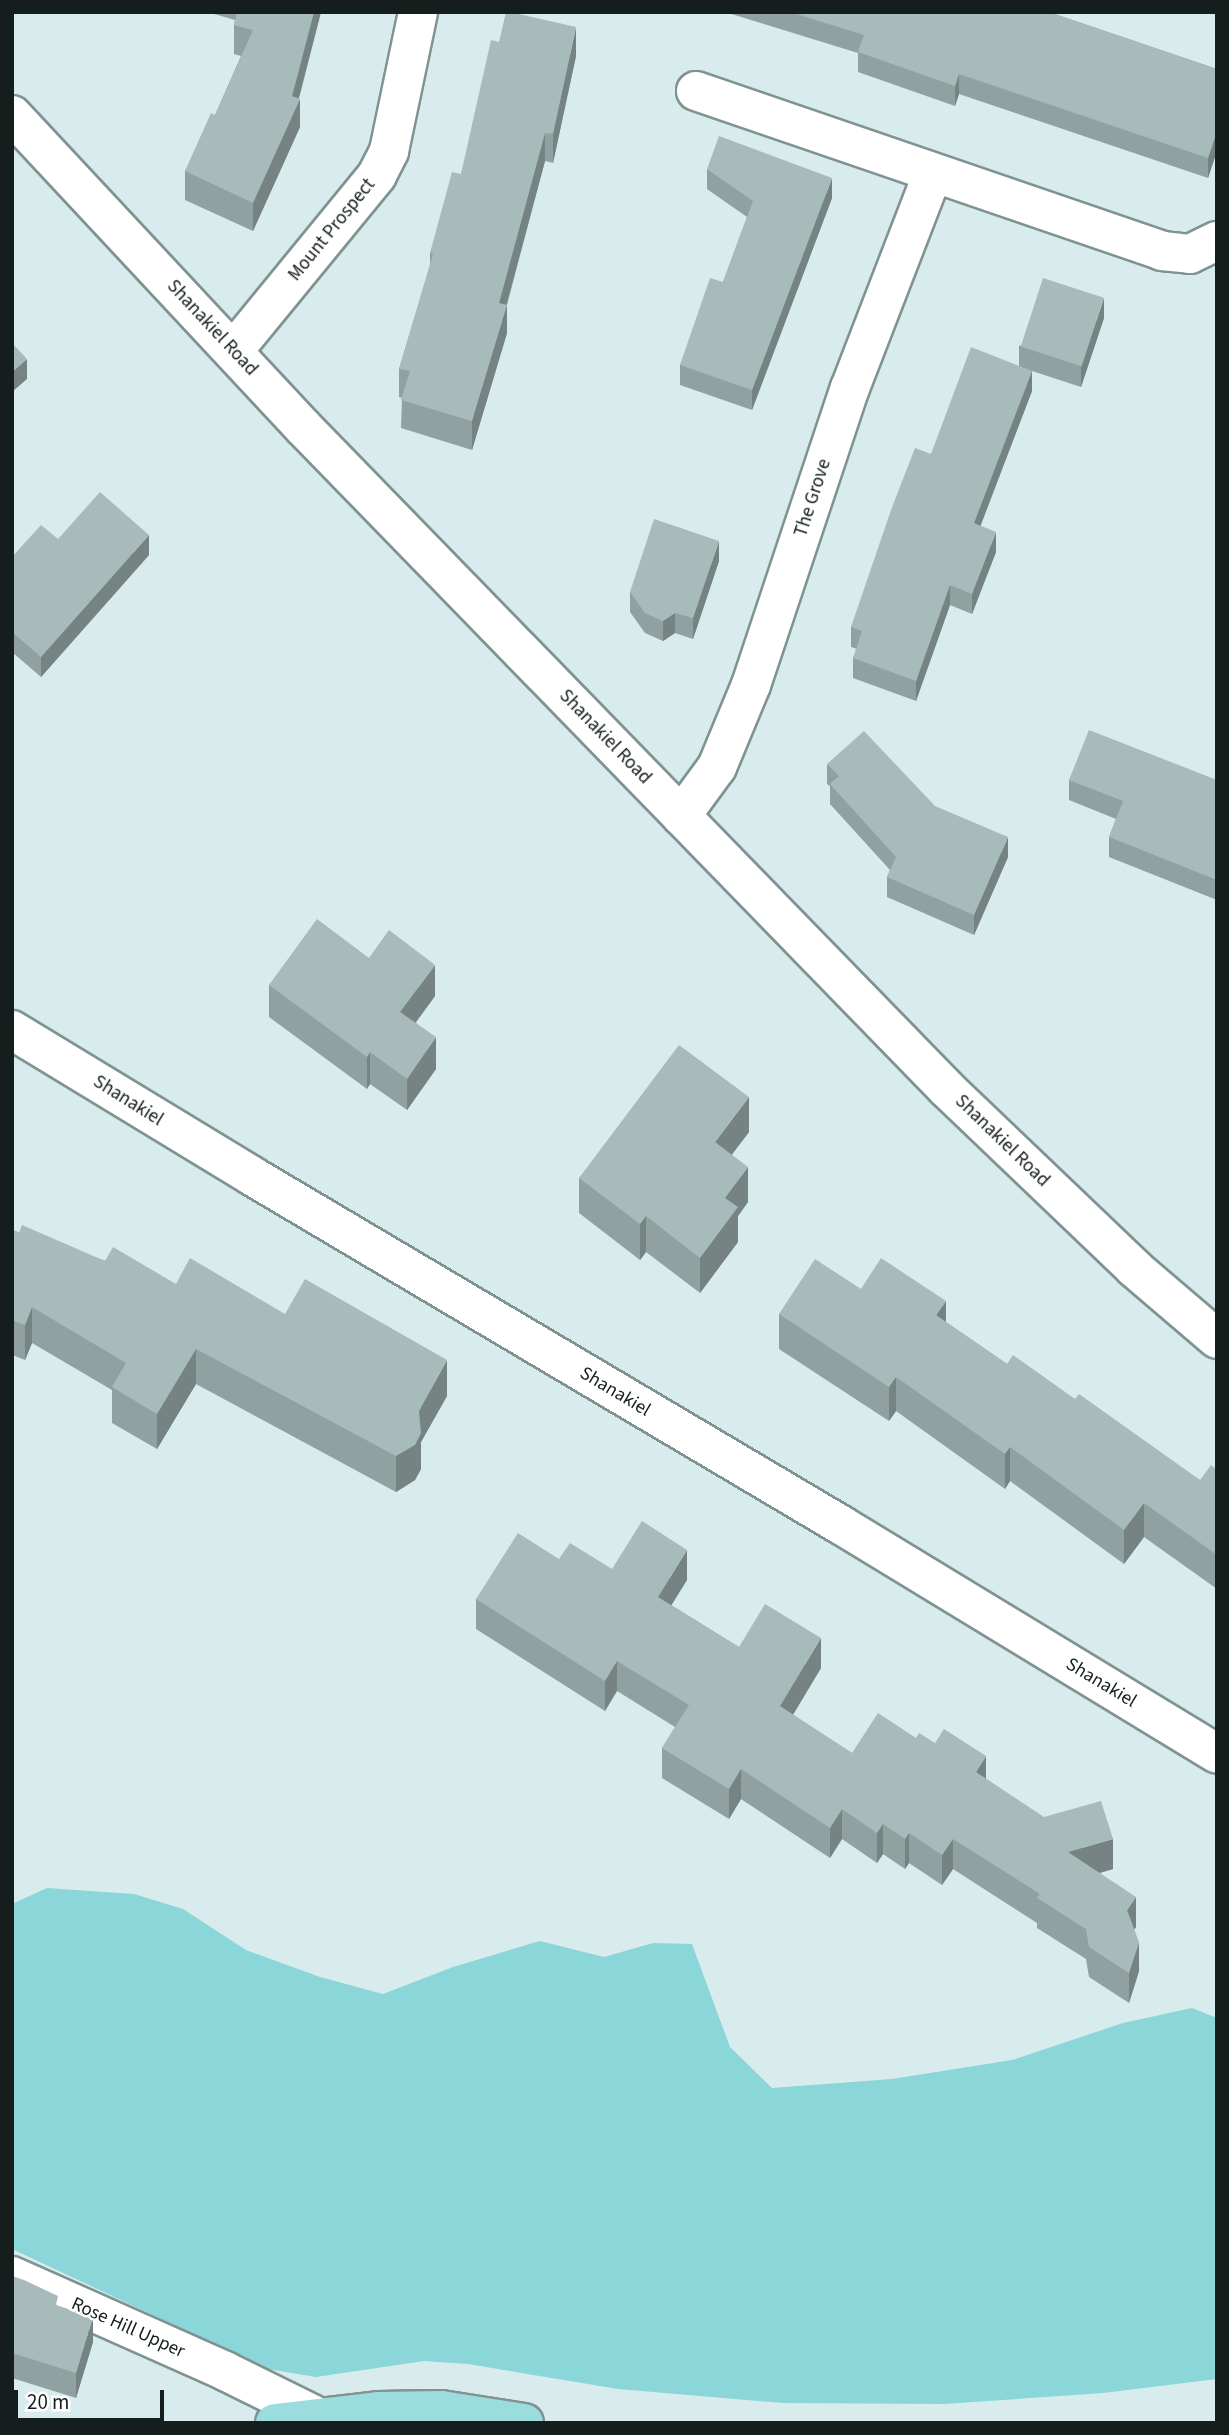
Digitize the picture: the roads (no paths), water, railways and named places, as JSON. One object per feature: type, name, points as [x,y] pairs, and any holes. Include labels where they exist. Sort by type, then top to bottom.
[{"type":"main road","points":[[275,2423],[378,2411],[442,2410],[524,2423]]},
{"type":"street","name":"Mount Prospect","points":[[234,350],[377,175],[389,151],[418,12]]},
{"type":"street","points":[[696,91],[1163,251],[1191,254],[1217,241]]},
{"type":"street","name":"Shanakiel Road","points":[[12,115],[303,427],[955,1097],[1134,1268],[1217,1339]]},
{"type":"street","name":"The Grove","points":[[681,816],[717,767],[747,697],[850,388],[933,173]]},
{"type":"street","name":"Shanakiel","points":[[12,1030],[252,1176],[841,1525],[1217,1754]]},
{"type":"street","name":"Rose Hill Upper","points":[[12,2276],[225,2371],[318,2417]]}]
